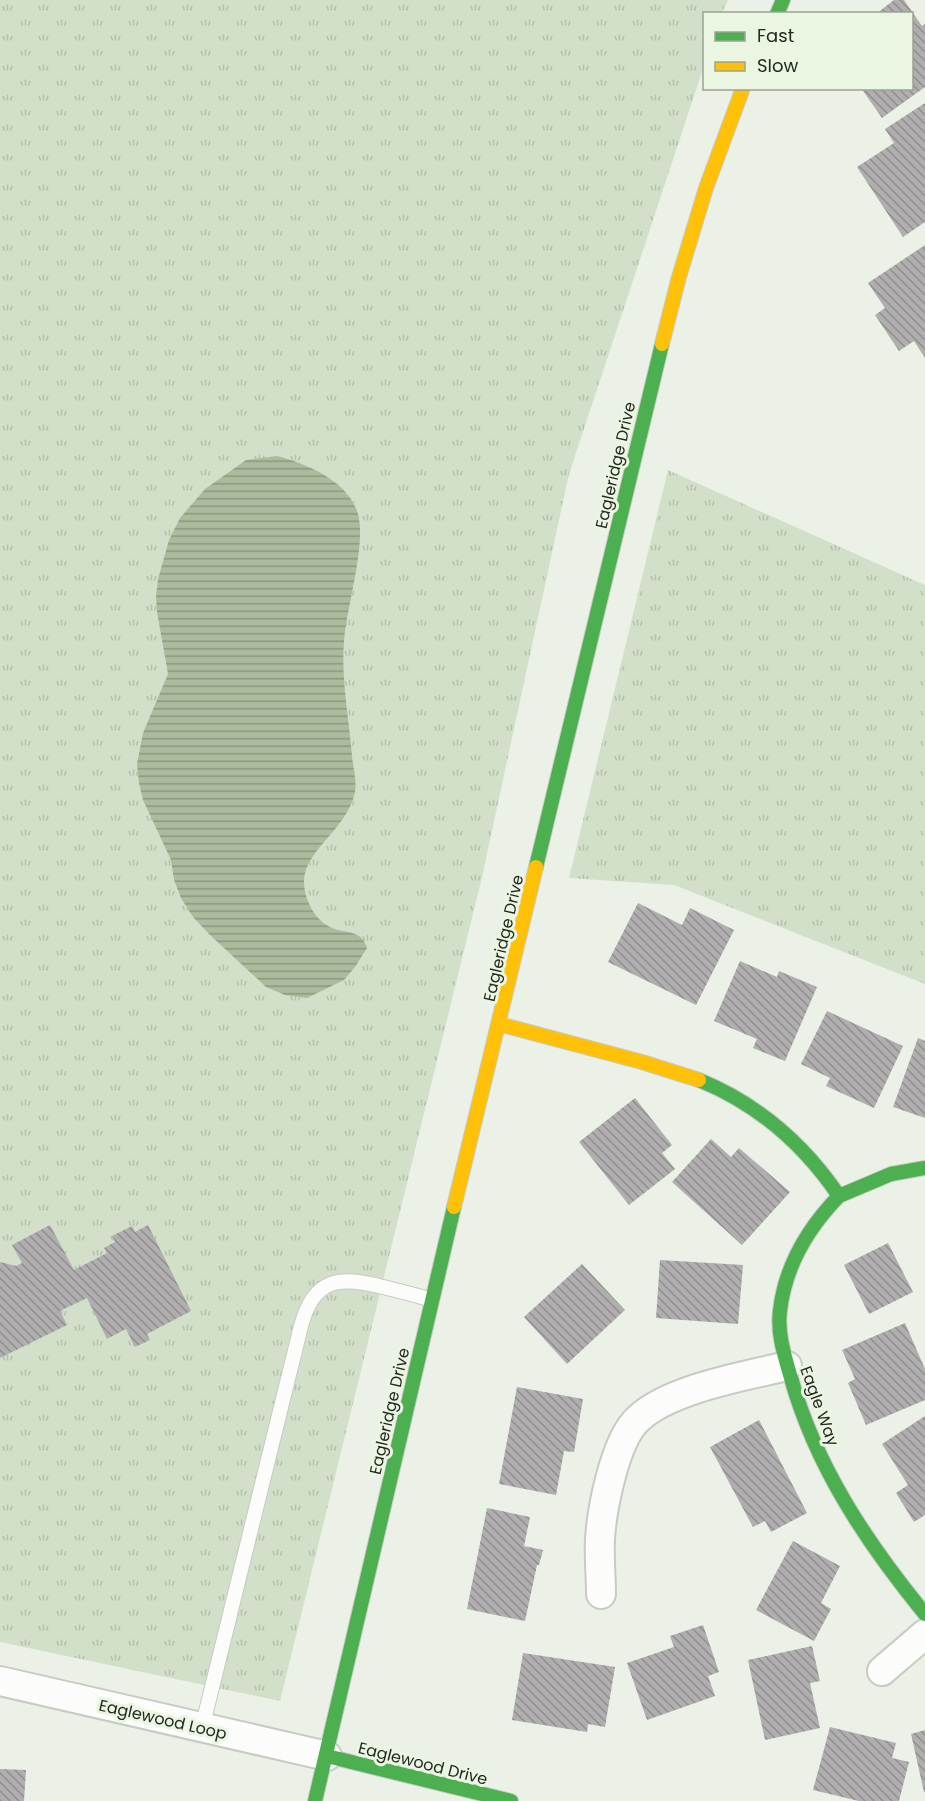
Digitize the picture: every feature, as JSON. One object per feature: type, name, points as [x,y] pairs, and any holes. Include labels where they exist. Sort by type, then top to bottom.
[{"type":"main road","name":"Eagleridge Drive","points":[[315,1801],[432,1300],[662,340],[706,188],[742,90]]},
{"type":"main road","points":[[499,1024],[678,1071],[707,1083],[759,1112],[783,1131],[818,1166],[839,1196]]},
{"type":"main road","name":"Eagle Way","points":[[925,1168],[895,1172],[875,1178],[839,1196],[820,1214],[806,1233],[785,1284],[780,1313],[782,1340],[794,1392],[816,1448],[839,1495],[893,1574],[925,1614]]},
{"type":"main road","name":"Eaglewood Drive","points":[[327,1756],[510,1801]]},
{"type":"street","points":[[601,1594],[600,1539],[603,1514],[618,1451],[637,1419],[651,1408],[689,1392],[788,1366]]},
{"type":"street","points":[[882,1671],[925,1634]]},
{"type":"street","name":"Eaglewood Loop","points":[[0,1681],[327,1756]]},
{"type":"lane","points":[[202,1728],[301,1326],[309,1305],[316,1294],[326,1286],[340,1280],[354,1280],[432,1300]]},
{"type":"green space","points":[[0,0],[728,0],[722,12],[703,12],[703,69],[569,474],[482,877],[280,1701],[0,1642]]},
{"type":"green space","points":[[668,470],[925,585],[925,984],[674,885],[569,878]]},
{"type":"shaded area","points":[[277,456],[313,469],[335,482],[352,500],[360,524],[358,556],[343,656],[355,792],[344,817],[311,859],[306,870],[304,888],[308,901],[319,919],[330,927],[357,935],[365,942],[367,948],[344,980],[307,998],[285,995],[266,987],[193,917],[181,898],[174,880],[171,860],[143,800],[137,764],[143,733],[168,674],[156,596],[158,579],[169,540],[180,518],[205,489],[246,460]]},
{"type":"building","points":[[894,0],[904,0],[912,12],[879,12]]},
{"type":"building","points":[[913,13],[922,26],[925,24],[925,87],[882,118],[862,90],[913,90]]},
{"type":"building","points":[[925,103],[925,222],[903,237],[857,167],[894,143],[885,129]]},
{"type":"building","points":[[925,245],[925,358],[914,341],[899,351],[875,315],[885,308],[868,283]]},
{"type":"building","points":[[638,903],[682,925],[690,908],[734,930],[696,1005],[608,962]]},
{"type":"building","points":[[740,961],[777,977],[779,971],[817,987],[785,1061],[753,1048],[757,1039],[714,1021]]},
{"type":"building","points":[[827,1011],[903,1046],[874,1108],[826,1086],[830,1078],[801,1064]]},
{"type":"building","points":[[918,1038],[925,1041],[925,1118],[893,1107]]},
{"type":"building","points":[[635,1098],[672,1145],[662,1153],[675,1169],[629,1205],[579,1142]]},
{"type":"building","points":[[711,1139],[731,1157],[739,1148],[790,1192],[742,1245],[672,1182]]},
{"type":"building","points":[[50,1225],[74,1270],[107,1253],[104,1248],[115,1242],[112,1236],[132,1226],[135,1232],[148,1225],[191,1311],[147,1334],[150,1340],[135,1347],[126,1329],[107,1339],[87,1298],[60,1311],[67,1325],[0,1358],[0,1262],[16,1266],[22,1263],[12,1245]]},
{"type":"building","points":[[888,1243],[913,1292],[869,1314],[844,1265]]},
{"type":"building","points":[[660,1260],[743,1265],[738,1324],[656,1318]]},
{"type":"building","points":[[582,1264],[625,1310],[567,1364],[524,1317]]},
{"type":"building","points":[[905,1323],[925,1369],[925,1400],[866,1425],[848,1383],[855,1379],[842,1350]]},
{"type":"building","points":[[517,1387],[583,1399],[574,1452],[564,1451],[556,1495],[499,1484]]},
{"type":"building","points":[[925,1416],[925,1515],[914,1522],[896,1493],[908,1485],[882,1444]]},
{"type":"building","points":[[759,1420],[807,1513],[771,1532],[765,1521],[753,1527],[710,1447]]},
{"type":"building","points":[[487,1508],[530,1517],[524,1546],[543,1550],[539,1565],[537,1565],[525,1621],[467,1609]]},
{"type":"building","points":[[793,1541],[840,1566],[821,1603],[831,1609],[814,1641],[756,1610]]},
{"type":"building","points":[[703,1625],[719,1672],[708,1676],[715,1696],[647,1720],[627,1663],[674,1647],[670,1636]]},
{"type":"building","points":[[812,1646],[820,1681],[810,1683],[820,1728],[765,1740],[748,1660]]},
{"type":"building","points":[[523,1653],[615,1667],[605,1727],[588,1724],[587,1732],[512,1720]]},
{"type":"building","points":[[830,1727],[896,1743],[892,1758],[909,1762],[899,1801],[859,1801],[813,1790]]},
{"type":"building","points":[[925,1730],[925,1792],[924,1792],[911,1734]]},
{"type":"building","points":[[0,1769],[26,1770],[24,1801],[0,1801]]},
{"type":"traffic: fast","points":[[778,12],[783,0]]},
{"type":"traffic: fast","points":[[536,867],[662,344]]},
{"type":"traffic: fast","points":[[699,1080],[741,1101],[778,1127],[810,1159],[839,1196],[891,1174],[925,1168]]},
{"type":"traffic: fast","points":[[839,1196],[817,1221],[793,1263],[780,1311],[782,1345],[802,1411],[829,1473],[883,1560],[925,1614]]},
{"type":"traffic: fast","points":[[315,1801],[454,1207]]},
{"type":"traffic: fast","points":[[327,1756],[511,1801]]},
{"type":"traffic: slow","points":[[662,344],[679,277],[706,188],[742,90]]},
{"type":"traffic: slow","points":[[454,1207],[536,867]]},
{"type":"traffic: slow","points":[[499,1024],[642,1062],[699,1080]]}]
